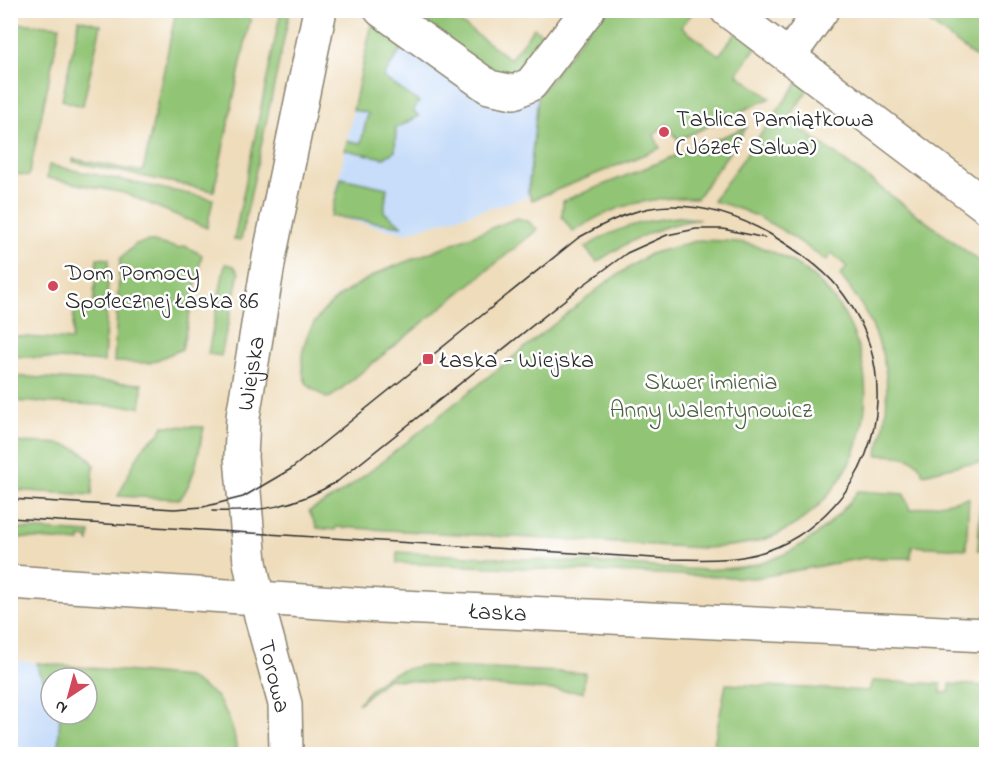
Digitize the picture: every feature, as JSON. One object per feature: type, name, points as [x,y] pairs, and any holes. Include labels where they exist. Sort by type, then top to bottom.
[{"type":"street","name":"Wiejska","points":[[257,598],[244,512],[241,457],[244,407],[269,258],[320,10]]},
{"type":"street","points":[[381,10],[489,87],[514,92],[531,84],[588,10]]},
{"type":"street","points":[[727,10],[987,206]]},
{"type":"street","points":[[789,56],[822,10]]},
{"type":"street","name":"Łaska","points":[[10,582],[257,598],[987,635]]},
{"type":"street","name":"Torowa","points":[[257,598],[285,704],[288,735],[286,754]]},
{"type":"shaded area","points":[[373,18],[538,97],[528,197],[404,233],[331,216]]},
{"type":"shaded area","points":[[11,660],[37,663],[40,666],[39,726],[62,726],[60,754],[11,754]]},
{"type":"green space","points":[[281,10],[290,11],[241,240],[234,239]]},
{"type":"green space","points":[[176,11],[252,11],[214,191],[73,162],[73,159],[143,172]]},
{"type":"green space","points":[[400,11],[457,11],[453,17],[510,59],[534,28],[553,42],[533,68],[501,82]]},
{"type":"green space","points":[[601,11],[694,11],[681,27],[719,55],[737,32],[757,46],[737,74],[770,98],[678,140],[667,123],[654,135],[660,148],[532,200],[528,192],[538,97]]},
{"type":"green space","points":[[914,11],[986,11],[986,65]]},
{"type":"green space","points":[[373,18],[407,41],[383,77],[419,102],[413,111],[419,116],[396,128],[395,151],[384,158],[345,150],[347,141],[361,143],[368,113],[353,110]]},
{"type":"green space","points":[[79,19],[101,25],[81,106],[62,100]]},
{"type":"green space","points":[[11,23],[60,26],[29,176],[11,173]]},
{"type":"green space","points":[[801,78],[811,85],[788,119],[986,266],[986,463],[964,464],[923,474],[916,462],[911,459],[877,455],[887,405],[884,360],[868,317],[840,275],[847,267],[832,253],[826,261],[800,242],[758,217],[713,201]]},
{"type":"green space","points":[[747,127],[697,198],[663,199],[632,204],[602,215],[573,232],[562,217],[563,201]]},
{"type":"green space","points":[[49,165],[213,199],[207,228],[124,193],[47,178]]},
{"type":"green space","points":[[341,178],[387,188],[384,212],[403,226],[331,216]]},
{"type":"green space","points":[[679,217],[700,219],[671,225],[646,234],[597,262],[585,248],[607,235],[630,226]]},
{"type":"green space","points":[[517,218],[529,222],[537,230],[331,397],[326,398],[307,384],[302,364],[305,341],[321,315],[344,293],[385,270]]},
{"type":"green space","name":"Skwer imienia Anny Walentynowicz","points":[[699,240],[747,243],[791,261],[821,285],[844,315],[859,349],[865,386],[863,423],[851,460],[829,494],[806,517],[778,534],[752,543],[704,548],[336,527],[335,530],[317,528],[309,511],[338,495],[373,469],[608,281],[650,254]]},
{"type":"green space","points":[[149,241],[178,248],[185,246],[202,255],[182,349],[150,363],[114,362],[120,259],[136,244]]},
{"type":"green space","points":[[97,258],[109,259],[104,362],[11,356],[11,336],[72,340],[74,309],[93,310]]},
{"type":"green space","points":[[225,264],[234,266],[239,273],[221,356],[208,354]]},
{"type":"green space","points":[[11,376],[142,384],[141,407],[11,401]]},
{"type":"green space","points":[[163,426],[204,427],[190,483],[180,499],[118,496],[140,453],[152,439],[159,435]]},
{"type":"green space","points":[[11,442],[57,444],[78,450],[94,465],[92,495],[11,490]]},
{"type":"green space","points":[[858,491],[904,494],[910,510],[969,498],[966,549],[912,546],[911,558],[864,558],[755,578],[397,563],[397,552],[694,570],[733,568],[770,560],[808,541],[840,513]]},
{"type":"green space","points":[[981,498],[986,498],[986,550],[978,550]]},
{"type":"green space","points":[[10,528],[90,533],[89,543],[87,538],[80,537],[80,542],[11,537]]},
{"type":"green space","points":[[37,663],[69,666],[39,666],[39,673]]},
{"type":"green space","points":[[420,666],[585,673],[583,692],[387,679],[358,704],[385,678],[401,670]]},
{"type":"green space","points":[[99,669],[188,677],[216,696],[227,714],[234,733],[237,754],[58,754],[59,726],[99,726]]},
{"type":"green space","points":[[872,681],[941,684],[941,693],[950,692],[950,684],[986,686],[986,754],[712,754],[726,684],[869,691]]},
{"type":"tram line","points":[[10,499],[174,509],[203,507],[243,497],[291,469],[578,238],[623,216],[659,207],[687,207],[730,216],[770,234],[808,260],[838,287],[859,320],[870,346],[876,374],[877,401],[874,429],[853,481],[826,514],[805,531],[769,550],[742,557],[670,559],[10,518]]},
{"type":"tram line","points":[[212,511],[246,511],[277,506],[308,497],[338,481],[582,286],[627,253],[667,235],[696,229],[723,229],[765,238]]},
{"type":"place","name":"Tablica Pamiątkowa (Józef Salwa)","points":[[664,132]]},
{"type":"place","name":"Dom Pomocy Społecznej Łaska 86","points":[[53,286]]},
{"type":"place","name":"Łaska - Wiejska","points":[[428,359]]}]
